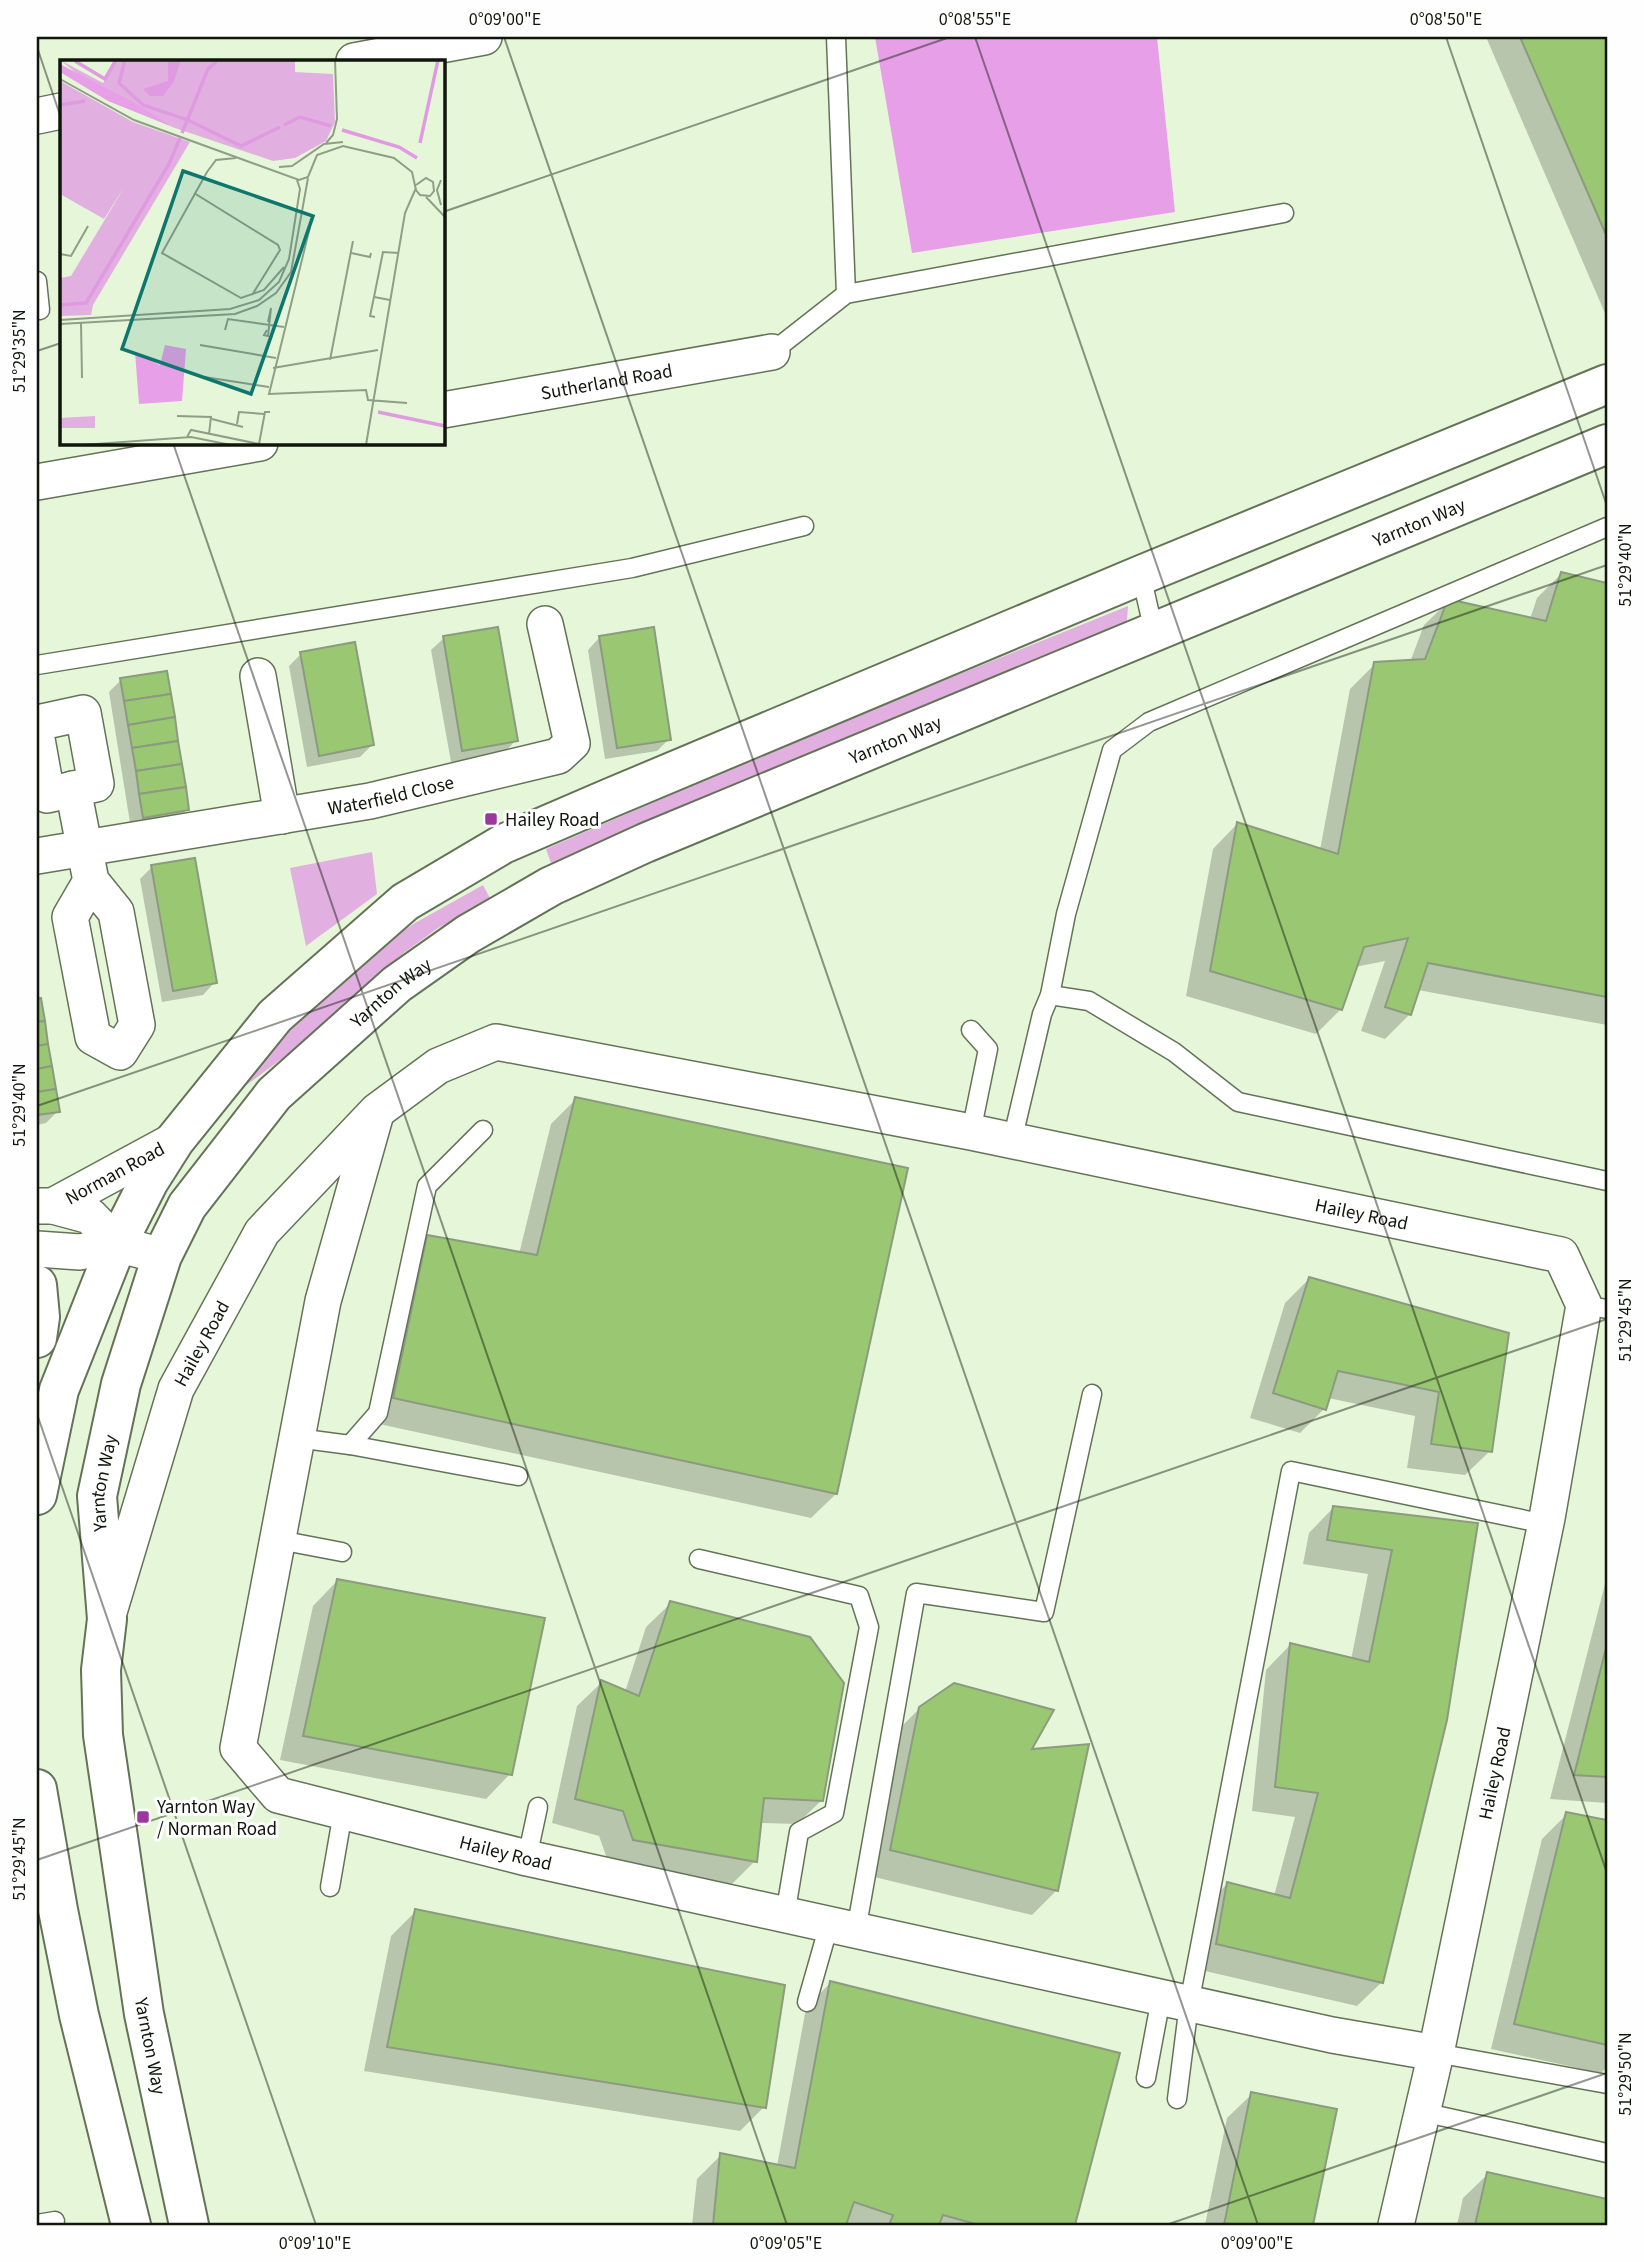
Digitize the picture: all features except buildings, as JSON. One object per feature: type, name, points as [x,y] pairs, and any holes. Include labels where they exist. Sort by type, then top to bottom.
[{"type":"street","points":[[359,60],[484,37]]},
{"type":"street","points":[[37,116],[60,111]]},
{"type":"street","name":"Sutherland Road","points":[[444,410],[772,352]]},
{"type":"street","points":[[37,1495],[60,1390],[117,1244],[149,1181],[175,1140],[275,1016],[405,902],[503,844],[1141,575],[1607,384]]},
{"type":"street","points":[[37,482],[254,444]]},
{"type":"street","name":"Yarnton Way","points":[[189,2225],[144,2014],[103,1735],[100,1671],[107,1619],[97,1496],[121,1384],[162,1256],[187,1206],[274,1094],[397,984],[468,934],[551,886],[645,844],[1607,444]]},
{"type":"street","name":"Waterfield Close","points":[[37,856],[87,864],[282,816],[370,801],[558,756],[572,743],[545,625]]},
{"type":"street","points":[[258,676],[282,816]]},
{"type":"street","points":[[37,723],[83,713],[96,784],[47,795],[37,739]]},
{"type":"street","points":[[73,789],[87,864]]},
{"type":"street","name":"Hailey Road","points":[[107,1619],[176,1389],[262,1232],[377,1111],[438,1066],[496,1042],[971,1132],[1561,1255],[1596,1307],[1545,1524],[1436,2053],[1395,2225]]},
{"type":"street","name":"Hailey Road","points":[[377,1111],[323,1301],[238,1748],[278,1795],[527,1858],[1332,2035],[1436,2053]]},
{"type":"street","name":"Norman Road","points":[[45,1206],[175,1140]]},
{"type":"street","name":"Norman Road","points":[[45,1206],[90,1216],[117,1244]]},
{"type":"street","points":[[37,1249],[80,1252],[117,1244],[162,1256]]},
{"type":"street","points":[[37,1284],[40,1317],[37,1338]]},
{"type":"street","points":[[37,1788],[79,2015],[131,2225]]},
{"type":"lane","points":[[836,37],[846,294]]},
{"type":"lane","points":[[772,352],[846,294],[1284,213]]},
{"type":"lane","points":[[37,281],[40,310]]},
{"type":"lane","points":[[37,665],[632,568],[804,526]]},
{"type":"lane","points":[[1012,1141],[1042,1014],[1050,995],[1066,915],[1112,750],[1149,722],[1607,527]]},
{"type":"lane","points":[[1141,575],[1154,632]]},
{"type":"lane","points":[[1050,995],[1089,1001],[1174,1052],[1238,1102],[1607,1181]]},
{"type":"lane","points":[[971,1030],[988,1049],[971,1132]]},
{"type":"lane","points":[[350,1445],[378,1413],[427,1186],[483,1130]]},
{"type":"lane","points":[[807,2002],[843,1928],[915,1593],[1044,1612],[1092,1394]]},
{"type":"lane","points":[[297,1438],[350,1445],[517,1476]]},
{"type":"lane","points":[[1146,2078],[1175,2001],[1291,1471],[1545,1524]]},
{"type":"lane","points":[[279,1540],[342,1552]]},
{"type":"lane","points":[[699,1559],[859,1596],[869,1627],[834,1813],[799,1832],[785,1915]]},
{"type":"lane","points":[[527,1858],[538,1807]]},
{"type":"lane","points":[[330,1887],[343,1812]]},
{"type":"lane","points":[[1175,2001],[1177,2099]]},
{"type":"lane","points":[[1436,2053],[1607,2084]]},
{"type":"lane","points":[[1422,2112],[1607,2153]]},
{"type":"shaded area","points":[[875,37],[1157,37],[1175,212],[912,253]]},
{"type":"shaded area","points":[[1128,606],[1127,620],[1115,632],[552,866],[546,849],[804,737]]},
{"type":"shaded area","points":[[372,852],[377,894],[306,946],[290,868]]},
{"type":"shaded area","points":[[483,885],[492,902],[438,928],[405,952],[307,1040],[221,1104],[272,1044],[358,961],[415,923]]},
{"type":"place","name":"Hailey Road","points":[[491,819]]},
{"type":"place","name":"Yarnton Way / Norman Road","points":[[143,1817]]}]
